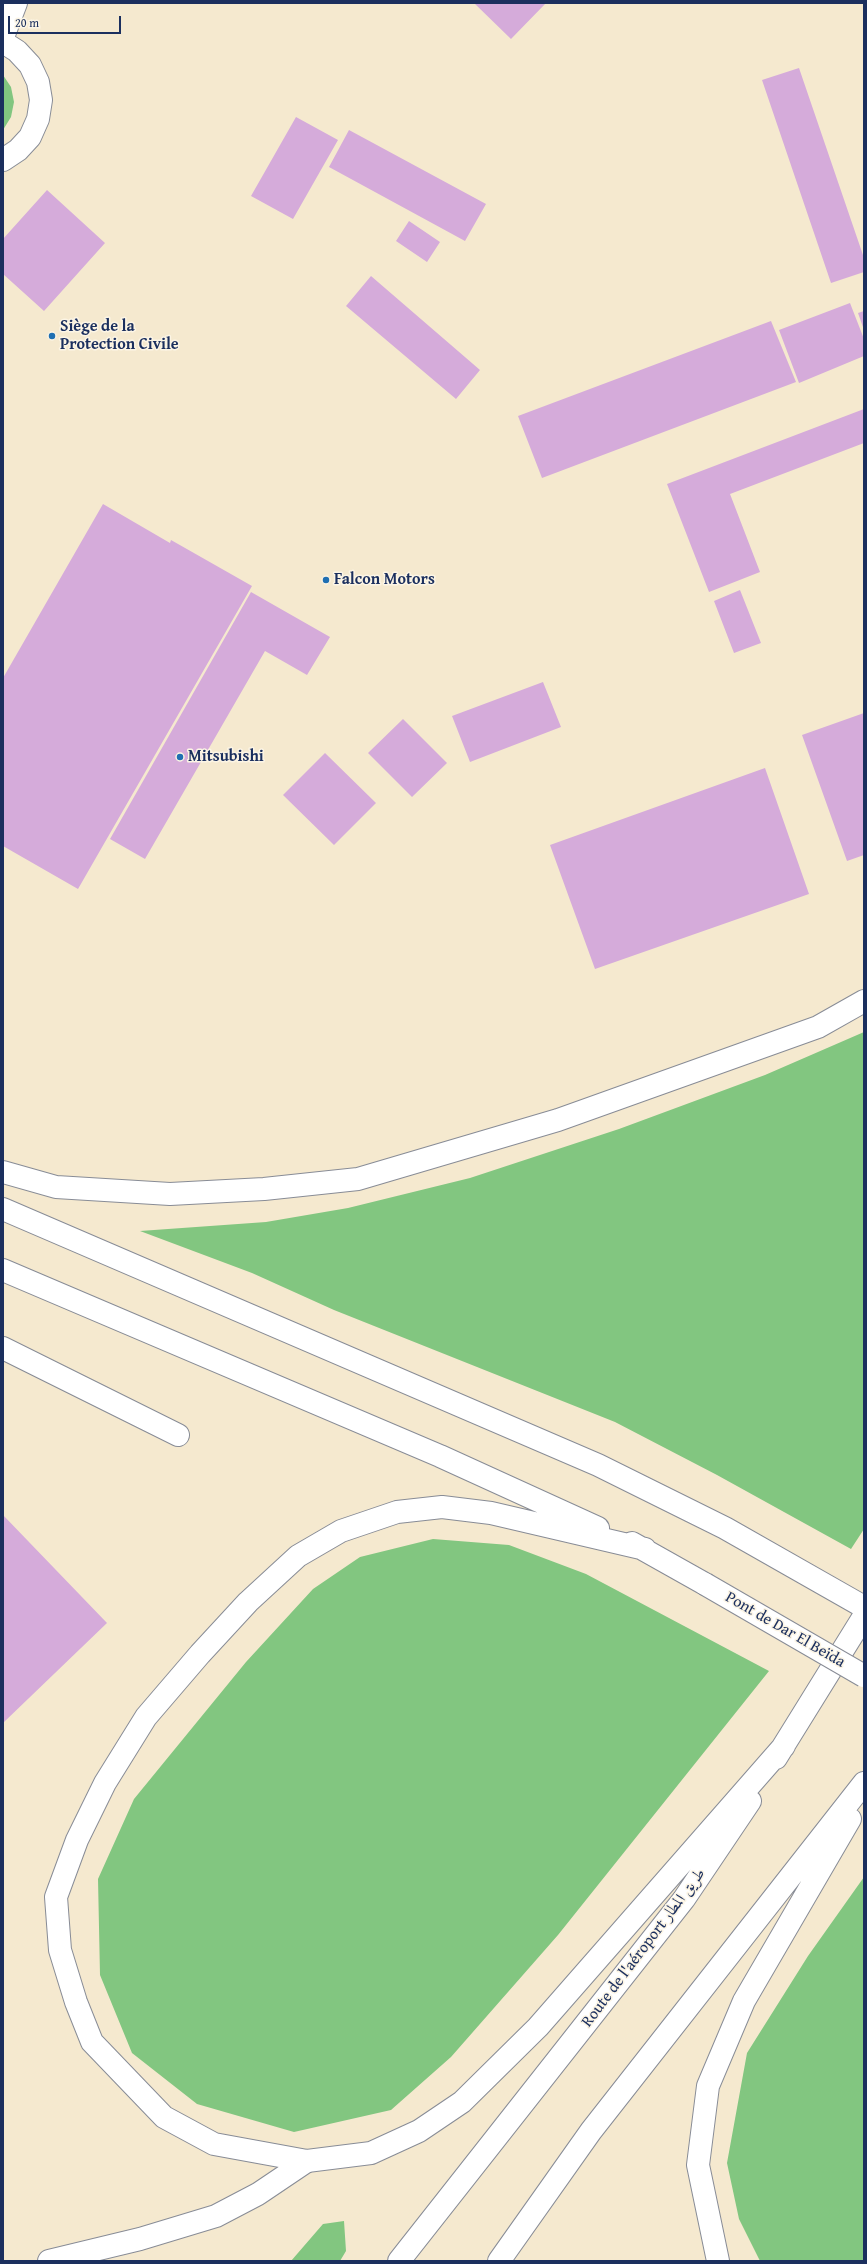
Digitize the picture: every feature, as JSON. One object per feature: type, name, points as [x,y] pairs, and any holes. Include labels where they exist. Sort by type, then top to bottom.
[{"type":"main road","points":[[3,37],[16,3]]},
{"type":"main road","points":[[3,42],[17,50],[30,65],[38,82],[41,100],[38,119],[30,136],[18,150],[3,160]]},
{"type":"main road","points":[[3,1172],[56,1187],[170,1194],[264,1189],[358,1178],[558,1120],[818,1027],[864,1001]]},
{"type":"main road","points":[[3,1209],[598,1465],[725,1528],[864,1607]]},
{"type":"main road","points":[[3,1270],[440,1456],[645,1549]]},
{"type":"main road","points":[[3,1348],[178,1435]]},
{"type":"main road","points":[[645,1549],[491,1513],[442,1507],[397,1512],[341,1531],[298,1556],[248,1602],[200,1654],[146,1717],[105,1783],[77,1840],[56,1897],[60,1950],[76,2002],[92,2042],[164,2117],[214,2144],[307,2161],[371,2153],[419,2131],[462,2102],[538,2027],[784,1746]]},
{"type":"main road","name":"Pont de Dar El Beïda","points":[[645,1549],[864,1676]]},
{"type":"main road","name":"Route de l'aéroport طريق المطار","points":[[398,2261],[684,1899],[737,1822],[864,1616]]},
{"type":"main road","points":[[499,2261],[591,2131],[864,1783]]},
{"type":"main road","points":[[718,2261],[698,2165],[708,2086],[744,2001],[864,1795]]},
{"type":"main road","points":[[49,2261],[140,2239],[216,2216],[258,2194],[307,2161]]},
{"type":"green space","points":[[3,75],[11,87],[14,102],[11,117],[3,130]]},
{"type":"green space","points":[[864,1032],[864,1529],[851,1549],[717,1475],[615,1422],[334,1310],[252,1273],[140,1231],[266,1222],[348,1208],[470,1178],[619,1129],[765,1075]]},
{"type":"green space","points":[[433,1539],[509,1545],[586,1574],[769,1671],[558,1935],[451,2057],[391,2110],[294,2132],[197,2104],[132,2053],[100,1975],[98,1879],[134,1799],[246,1662],[313,1589],[360,1557]]},
{"type":"green space","points":[[864,1877],[864,2261],[760,2261],[739,2219],[727,2163],[747,2053],[808,1956]]},
{"type":"green space","points":[[344,2221],[346,2251],[340,2261],[291,2261],[323,2224]]},
{"type":"building","points":[[474,3],[546,3],[511,39]]},
{"type":"building","points":[[799,68],[864,258],[864,272],[831,283],[762,80]]},
{"type":"building","points":[[296,117],[338,140],[293,219],[251,196]]},
{"type":"building","points":[[349,130],[486,204],[465,241],[329,167]]},
{"type":"building","points":[[47,190],[105,243],[44,311],[3,274],[3,239]]},
{"type":"building","points":[[409,221],[440,242],[427,262],[396,241]]},
{"type":"building","points":[[371,276],[480,370],[456,399],[346,306]]},
{"type":"building","points":[[850,303],[864,339],[864,356],[799,383],[779,330]]},
{"type":"building","points":[[864,311],[864,330],[858,313]]},
{"type":"building","points":[[771,321],[796,382],[542,478],[518,416]]},
{"type":"building","points":[[864,409],[864,443],[730,494],[760,572],[709,592],[667,484]]},
{"type":"building","points":[[103,504],[170,543],[171,540],[252,586],[78,889],[3,846],[3,678]]},
{"type":"building","points":[[740,590],[761,643],[734,653],[714,601]]},
{"type":"building","name":"Mitsubishi","points":[[251,592],[330,637],[307,675],[265,651],[145,859],[110,839]]},
{"type":"building","points":[[543,682],[561,727],[470,762],[452,716]]},
{"type":"building","points":[[864,713],[864,855],[847,861],[802,735]]},
{"type":"building","points":[[403,719],[447,763],[412,797],[368,753]]},
{"type":"building","points":[[325,753],[376,803],[334,845],[283,795]]},
{"type":"building","points":[[765,768],[809,894],[595,969],[550,845]]},
{"type":"building","points":[[3,1515],[107,1623],[3,1723]]},
{"type":"place","name":"Siège de la Protection Civile","points":[[52,336]]},
{"type":"place","name":"Falcon Motors","points":[[326,580]]},
{"type":"place","name":"Mitsubishi","points":[[180,757]]}]
